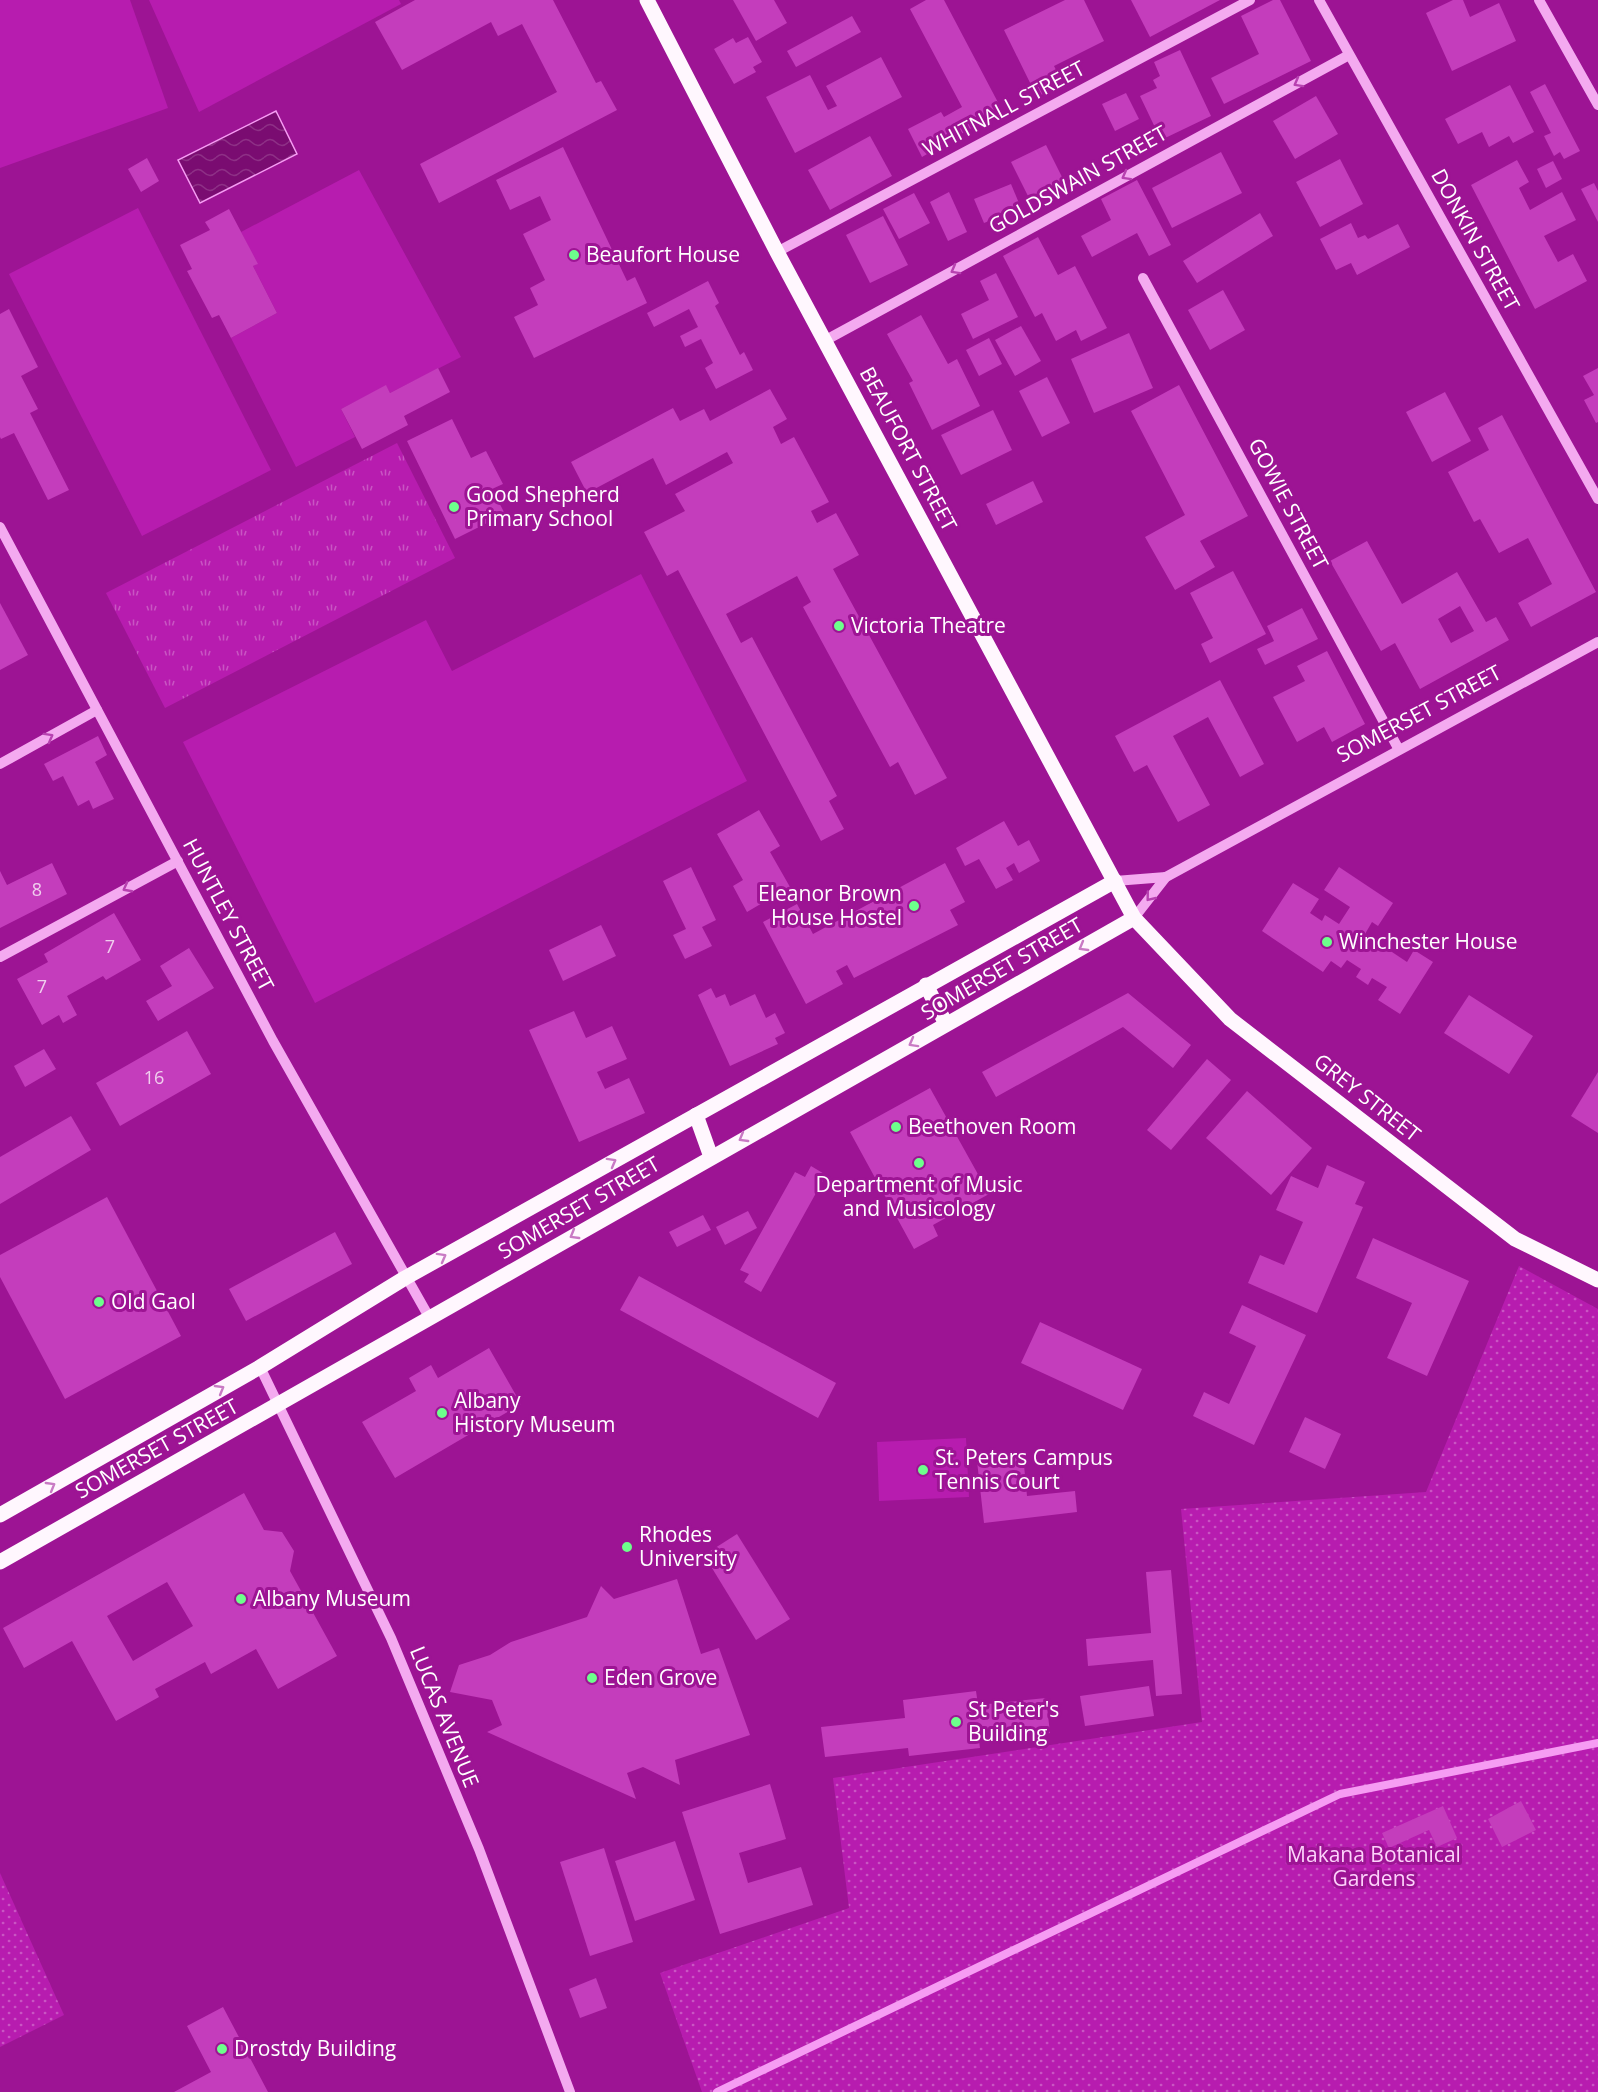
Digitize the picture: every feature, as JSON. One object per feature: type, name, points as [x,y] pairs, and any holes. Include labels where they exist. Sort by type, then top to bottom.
[{"type":"main road","name":"BEAUFORT STREET","points":[[647,0],[777,252],[1134,918]]},
{"type":"main road","name":"SOMERSET STREET","points":[[0,1515],[260,1367],[405,1278],[1115,881]]},
{"type":"main road","name":"SOMERSET STREET","points":[[0,1562],[1134,918]]},
{"type":"main road","name":"GREY STREET","points":[[1134,918],[1230,1019],[1515,1239],[1598,1280]]},
{"type":"main road","points":[[926,985],[946,1024]]},
{"type":"main road","points":[[696,1115],[711,1157]]},
{"type":"street","name":"WHITNALL STREET","points":[[777,252],[1250,0]]},
{"type":"street","name":"DONKIN STREET","points":[[1319,0],[1598,500]]},
{"type":"street","points":[[1539,0],[1598,105]]},
{"type":"street","name":"GOLDSWAIN STREET","points":[[826,340],[1349,55]]},
{"type":"street","name":"GOWIE STREET","points":[[1143,278],[1398,748]]},
{"type":"street","name":"HUNTLEY STREET","points":[[0,527],[273,1041],[429,1317]]},
{"type":"street","name":"SOMERSET STREET","points":[[1134,918],[1166,877],[1398,748],[1598,642]]},
{"type":"street","points":[[0,764],[97,710]]},
{"type":"street","points":[[0,957],[178,861]]},
{"type":"street","name":"SOMERSET STREET","points":[[1115,881],[1166,877]]},
{"type":"street","name":"LUCAS AVENUE","points":[[260,1367],[276,1406],[391,1638],[434,1747],[479,1849],[570,2092]]},
{"type":"green space","points":[[0,0],[130,0],[168,108],[0,168]]},
{"type":"green space","points":[[149,0],[399,0],[401,4],[199,112]]},
{"type":"green space","points":[[359,170],[461,357],[390,393],[386,386],[341,409],[355,437],[296,467],[231,338],[277,313],[253,266],[257,264],[241,232]]},
{"type":"green space","points":[[138,208],[271,470],[142,536],[9,274]]},
{"type":"green space","points":[[397,443],[455,558],[165,708],[106,593]]},
{"type":"green space","points":[[641,574],[747,781],[315,1003],[183,742],[426,620],[452,671]]},
{"type":"green space","name":"Makana Botanical Gardens","points":[[1519,1266],[1598,1309],[1598,2092],[702,2092],[660,1973],[849,1908],[833,1778],[1202,1722],[1181,1509],[1426,1492]]},
{"type":"green space","name":"St. Peters Campus Tennis Court","points":[[966,1438],[969,1497],[879,1501],[877,1442]]},
{"type":"green space","points":[[0,1873],[64,2015],[0,2047]]},
{"type":"water","points":[[276,111],[297,154],[200,203],[178,160]]},
{"type":"building","points":[[415,0],[553,0],[596,83],[601,81],[617,110],[439,203],[420,164],[557,92],[522,24],[498,36],[491,22],[402,70],[375,22]]},
{"type":"building","points":[[733,0],[774,0],[787,23],[756,41]]},
{"type":"building","points":[[926,0],[944,0],[1002,110],[922,157],[908,129],[941,112],[944,117],[962,107],[910,9]]},
{"type":"building","points":[[1065,0],[1084,0],[1104,41],[1054,66],[1063,84],[1037,97],[1004,30]]},
{"type":"building","points":[[1131,0],[1220,0],[1150,37]]},
{"type":"building","points":[[1273,0],[1280,0],[1311,61],[1224,104],[1211,78],[1259,54],[1241,16]]},
{"type":"building","points":[[1453,0],[1463,0],[1470,17],[1499,3],[1516,41],[1452,71],[1426,13]]},
{"type":"building","points":[[852,16],[861,32],[796,67],[787,51]]},
{"type":"building","points":[[748,37],[762,62],[753,67],[756,72],[734,84],[714,49],[733,38],[736,43]]},
{"type":"building","points":[[1180,50],[1211,116],[1161,140],[1140,96],[1157,88],[1153,80],[1160,76],[1154,62]]},
{"type":"building","points":[[881,57],[902,97],[795,153],[766,97],[810,75],[828,110],[837,106],[826,86]]},
{"type":"building","points":[[1545,84],[1580,151],[1564,159],[1560,152],[1554,156],[1544,136],[1551,133],[1530,92]]},
{"type":"building","points":[[1510,85],[1534,132],[1513,143],[1509,136],[1489,147],[1482,132],[1458,144],[1445,119]]},
{"type":"building","points":[[1126,93],[1139,119],[1115,131],[1102,104]]},
{"type":"building","points":[[1316,96],[1338,134],[1295,159],[1273,121]]},
{"type":"building","points":[[870,136],[892,176],[830,210],[808,170]]},
{"type":"building","points":[[1046,145],[1065,183],[1030,200],[1011,162]]},
{"type":"building","name":"Beaufort House","points":[[563,147],[627,281],[635,277],[647,303],[534,358],[514,317],[538,305],[530,288],[545,280],[523,234],[551,220],[540,196],[510,210],[496,180]]},
{"type":"building","points":[[1221,152],[1242,193],[1172,228],[1152,188]]},
{"type":"building","points":[[147,158],[159,181],[141,192],[128,169]]},
{"type":"building","points":[[1340,159],[1363,204],[1320,227],[1296,182]]},
{"type":"building","points":[[1517,160],[1529,182],[1519,188],[1530,210],[1562,192],[1576,220],[1544,236],[1558,262],[1573,254],[1587,281],[1535,309],[1471,185]]},
{"type":"building","points":[[1553,161],[1562,179],[1546,188],[1537,169]]},
{"type":"building","points":[[1137,180],[1171,245],[1149,256],[1137,233],[1092,257],[1081,236],[1111,220],[1101,199]]},
{"type":"building","points":[[1594,183],[1598,191],[1598,222],[1581,189]]},
{"type":"building","points":[[1011,184],[1021,208],[984,223],[974,199]]},
{"type":"building","points":[[949,192],[967,232],[948,241],[930,202]]},
{"type":"building","points":[[914,193],[930,223],[899,239],[883,209]]},
{"type":"building","points":[[229,209],[258,264],[253,266],[277,313],[231,338],[219,315],[212,318],[187,271],[192,269],[180,245],[210,230],[205,222]]},
{"type":"building","points":[[1260,213],[1273,236],[1197,283],[1183,261]]},
{"type":"building","points":[[883,216],[908,265],[870,283],[846,235]]},
{"type":"building","points":[[1351,223],[1358,238],[1365,235],[1368,239],[1398,224],[1410,247],[1357,275],[1351,263],[1336,270],[1320,239]]},
{"type":"building","points":[[1038,237],[1058,275],[1075,266],[1107,328],[1081,341],[1076,330],[1056,341],[1042,313],[1035,317],[1003,256]]},
{"type":"building","points":[[996,273],[1018,317],[973,339],[961,314],[989,300],[980,281]]},
{"type":"building","points":[[708,281],[719,303],[715,306],[740,355],[744,352],[753,370],[716,389],[705,368],[713,363],[701,339],[685,347],[680,336],[698,327],[689,309],[654,327],[647,313]]},
{"type":"building","points":[[1223,290],[1245,330],[1210,350],[1188,310]]},
{"type":"building","points":[[9,309],[38,367],[21,376],[38,409],[30,413],[69,490],[48,500],[14,433],[1,439],[0,437],[0,314]]},
{"type":"building","points":[[921,315],[948,364],[957,359],[980,406],[932,430],[909,383],[913,381],[887,334]]},
{"type":"building","points":[[1021,326],[1041,361],[1015,376],[995,340]]},
{"type":"building","points":[[1129,333],[1153,388],[1094,413],[1071,359]]},
{"type":"building","points":[[989,338],[1002,364],[979,376],[966,350]]},
{"type":"building","points":[[438,368],[450,392],[404,416],[408,425],[362,449],[341,409],[386,385],[390,393]]},
{"type":"building","points":[[1598,368],[1598,422],[1596,423],[1584,400],[1594,395],[1583,376]]},
{"type":"building","points":[[1047,377],[1070,423],[1042,437],[1019,391]]},
{"type":"building","points":[[1179,385],[1248,516],[1200,541],[1215,567],[1175,590],[1145,537],[1185,515],[1131,411]]},
{"type":"building","name":"Victoria Theatre","points":[[770,389],[787,419],[773,427],[781,444],[794,437],[829,502],[811,511],[817,523],[836,513],[859,555],[833,569],[947,778],[915,795],[898,762],[890,767],[803,607],[811,602],[797,576],[726,614],[741,643],[752,637],[837,796],[829,801],[844,829],[821,841],[678,570],[667,576],[644,532],[685,511],[675,494],[733,463],[727,452],[666,485],[653,458],[587,493],[571,462],[673,408],[680,421],[704,409],[710,421]]},
{"type":"building","points":[[1445,392],[1471,441],[1432,462],[1406,412]]},
{"type":"building","points":[[993,410],[1012,450],[961,475],[941,435]]},
{"type":"building","points":[[1502,415],[1596,592],[1531,627],[1518,603],[1552,584],[1528,538],[1499,553],[1480,519],[1474,522],[1448,472],[1489,450],[1478,428]]},
{"type":"building","points":[[452,419],[471,458],[486,451],[503,484],[492,489],[505,514],[455,539],[407,441]]},
{"type":"building","points":[[1033,481],[1043,502],[996,525],[986,504]]},
{"type":"building","points":[[1367,541],[1402,604],[1457,572],[1486,622],[1496,617],[1509,640],[1420,689],[1395,643],[1381,651],[1330,561]],"holes":[[[1460,606],[1474,631],[1451,643],[1438,619]]]},
{"type":"building","points":[[1233,571],[1266,634],[1210,663],[1201,644],[1213,638],[1190,593]]},
{"type":"building","points":[[0,603],[28,655],[0,670]]},
{"type":"building","points":[[1302,608],[1318,639],[1265,665],[1257,649],[1274,641],[1267,626]]},
{"type":"building","points":[[1327,651],[1365,724],[1332,742],[1324,727],[1297,742],[1273,697],[1305,681],[1297,666]]},
{"type":"building","points":[[1220,680],[1264,764],[1240,777],[1208,717],[1173,736],[1210,805],[1178,822],[1147,765],[1134,772],[1115,736]]},
{"type":"building","points":[[98,736],[107,755],[95,762],[114,799],[93,809],[89,800],[78,806],[63,776],[53,781],[44,764]]},
{"type":"building","points":[[759,810],[780,846],[770,852],[790,887],[747,912],[733,886],[743,880],[717,834]]},
{"type":"building","points":[[1004,821],[1018,846],[1029,840],[1040,861],[1019,873],[1014,863],[1006,868],[1013,880],[996,889],[979,859],[965,866],[956,848]]},
{"type":"building","points":[[52,863],[67,894],[0,928],[0,871],[7,885]]},
{"type":"building","points":[[945,863],[965,902],[950,910],[958,925],[854,978],[847,965],[836,971],[843,984],[806,1004],[763,922],[797,904],[813,934]]},
{"type":"building","points":[[691,867],[716,920],[702,927],[712,946],[685,959],[673,935],[686,929],[663,881]]},
{"type":"building","name":"Winchester House","points":[[1339,867],[1393,903],[1378,926],[1372,922],[1365,934],[1407,962],[1414,950],[1433,962],[1400,1014],[1378,1000],[1387,987],[1372,978],[1368,985],[1356,977],[1361,969],[1347,960],[1341,968],[1331,961],[1323,972],[1262,931],[1293,883],[1319,899],[1310,913],[1322,921],[1325,915],[1339,924],[1350,907],[1324,890]]},
{"type":"building","points":[[114,913],[141,960],[106,980],[103,976],[67,996],[77,1015],[63,1023],[59,1015],[42,1025],[17,979],[48,962],[44,954]]},
{"type":"building","points":[[601,925],[616,956],[563,981],[549,950]]},
{"type":"building","points":[[189,948],[214,988],[158,1021],[146,1001],[172,986],[160,966]]},
{"type":"building","points":[[711,988],[716,998],[725,994],[730,1006],[755,994],[766,1018],[775,1013],[785,1033],[775,1038],[778,1044],[730,1066],[698,995]]},
{"type":"building","points":[[1128,993],[1191,1045],[1173,1068],[1123,1027],[996,1097],[982,1072]]},
{"type":"building","points":[[1469,995],[1533,1036],[1509,1074],[1444,1033]]},
{"type":"building","points":[[574,1011],[586,1038],[612,1026],[627,1059],[597,1072],[605,1089],[629,1078],[645,1113],[579,1142],[529,1030]]},
{"type":"building","points":[[187,1031],[211,1074],[120,1126],[96,1083]]},
{"type":"building","points":[[44,1049],[56,1069],[25,1087],[14,1066]]},
{"type":"building","points":[[1207,1059],[1231,1080],[1171,1150],[1147,1130]]},
{"type":"building","points":[[1598,1072],[1598,1133],[1571,1116]]},
{"type":"building","name":"Department of Music and Musicology","points":[[930,1088],[989,1194],[933,1225],[938,1236],[914,1249],[850,1132]]},
{"type":"building","points":[[1247,1091],[1312,1148],[1271,1195],[1206,1138]]},
{"type":"building","points":[[71,1116],[91,1150],[0,1204],[0,1157]]},
{"type":"building","points":[[1327,1165],[1365,1182],[1355,1204],[1363,1207],[1317,1313],[1248,1283],[1260,1255],[1284,1265],[1303,1222],[1276,1210],[1291,1176],[1318,1188]]},
{"type":"building","points":[[811,1166],[826,1175],[761,1292],[744,1282],[749,1274],[740,1270],[795,1172],[805,1177]]},
{"type":"building","points":[[107,1197],[181,1336],[65,1399],[0,1277],[0,1255]]},
{"type":"building","points":[[748,1211],[757,1228],[725,1245],[716,1227]]},
{"type":"building","points":[[703,1215],[711,1230],[677,1247],[669,1232]]},
{"type":"building","points":[[335,1232],[352,1264],[246,1321],[229,1289]]},
{"type":"building","points":[[1373,1238],[1469,1281],[1427,1376],[1387,1358],[1412,1303],[1356,1278]]},
{"type":"building","points":[[639,1276],[836,1383],[818,1418],[620,1310]]},
{"type":"building","points":[[1242,1305],[1306,1335],[1254,1445],[1193,1416],[1204,1392],[1229,1404],[1256,1346],[1229,1333]]},
{"type":"building","points":[[1040,1322],[1142,1369],[1123,1410],[1021,1363]]},
{"type":"building","name":"Albany History Museum","points":[[489,1348],[521,1404],[395,1478],[362,1422],[416,1391],[409,1378],[431,1365],[438,1378]]},
{"type":"building","points":[[1305,1417],[1341,1434],[1325,1469],[1289,1452]]},
{"type":"building","points":[[1023,1455],[1027,1496],[1075,1491],[1077,1512],[984,1523],[977,1461]]},
{"type":"building","name":"Albany Museum","points":[[244,1493],[264,1530],[282,1532],[294,1551],[290,1571],[337,1656],[278,1689],[256,1649],[211,1674],[205,1662],[155,1689],[159,1697],[116,1721],[72,1641],[24,1668],[3,1628]],"holes":[[[167,1582],[193,1626],[133,1661],[107,1616]]]},
{"type":"building","points":[[737,1534],[790,1619],[756,1640],[704,1555]]},
{"type":"building","points":[[1171,1570],[1182,1694],[1156,1696],[1153,1660],[1088,1666],[1086,1639],[1151,1633],[1146,1572]]},
{"type":"building","name":"Eden Grove","points":[[677,1579],[701,1654],[719,1648],[750,1735],[675,1760],[680,1785],[643,1767],[627,1773],[636,1799],[487,1732],[502,1725],[492,1700],[450,1692],[459,1665],[490,1655],[511,1642],[587,1617],[601,1586],[614,1599]]},
{"type":"building","points":[[1149,1686],[1154,1716],[1085,1726],[1080,1696]]},
{"type":"building","name":"St Peter's Building","points":[[976,1691],[978,1705],[1046,1698],[1050,1733],[979,1741],[980,1748],[909,1756],[908,1748],[825,1757],[821,1727],[905,1718],[903,1700]]},
{"type":"building","points":[[770,1784],[786,1839],[739,1853],[748,1883],[801,1867],[813,1905],[720,1934],[682,1812]]},
{"type":"building","points":[[1521,1801],[1536,1830],[1502,1847],[1488,1819]]},
{"type":"building","points":[[1443,1806],[1457,1838],[1437,1847],[1429,1830],[1389,1848],[1382,1833]]},
{"type":"building","points":[[675,1841],[695,1900],[635,1921],[615,1861]]},
{"type":"building","points":[[604,1848],[633,1942],[590,1956],[560,1862]]},
{"type":"building","points":[[596,1978],[607,2008],[580,2018],[569,1989]]},
{"type":"building","name":"Drostdy Building","points":[[223,2007],[268,2092],[174,2092],[211,2072],[187,2026]]},
{"type":"waterway","points":[[717,2092],[1340,1794],[1598,1743]]},
{"type":"place","name":"Beaufort House","points":[[574,255]]},
{"type":"place","name":"Good Shepherd Primary School","points":[[454,507]]},
{"type":"place","name":"Victoria Theatre","points":[[839,626]]},
{"type":"place","name":"Eleanor Brown House Hostel","points":[[914,906]]},
{"type":"place","name":"Winchester House","points":[[1327,942]]},
{"type":"place","name":"Beethoven Room","points":[[896,1127]]},
{"type":"place","name":"Department of Music and Musicology","points":[[919,1163]]},
{"type":"place","name":"Old Gaol","points":[[99,1302]]},
{"type":"place","name":"Albany History Museum","points":[[442,1413]]},
{"type":"place","name":"St. Peters Campus Tennis Court","points":[[923,1470]]},
{"type":"place","name":"Rhodes University","points":[[627,1547]]},
{"type":"place","name":"Albany Museum","points":[[241,1599]]},
{"type":"place","name":"Eden Grove","points":[[592,1678]]},
{"type":"place","name":"St Peter's Building","points":[[956,1722]]},
{"type":"place","name":"Drostdy Building","points":[[222,2049]]}]
